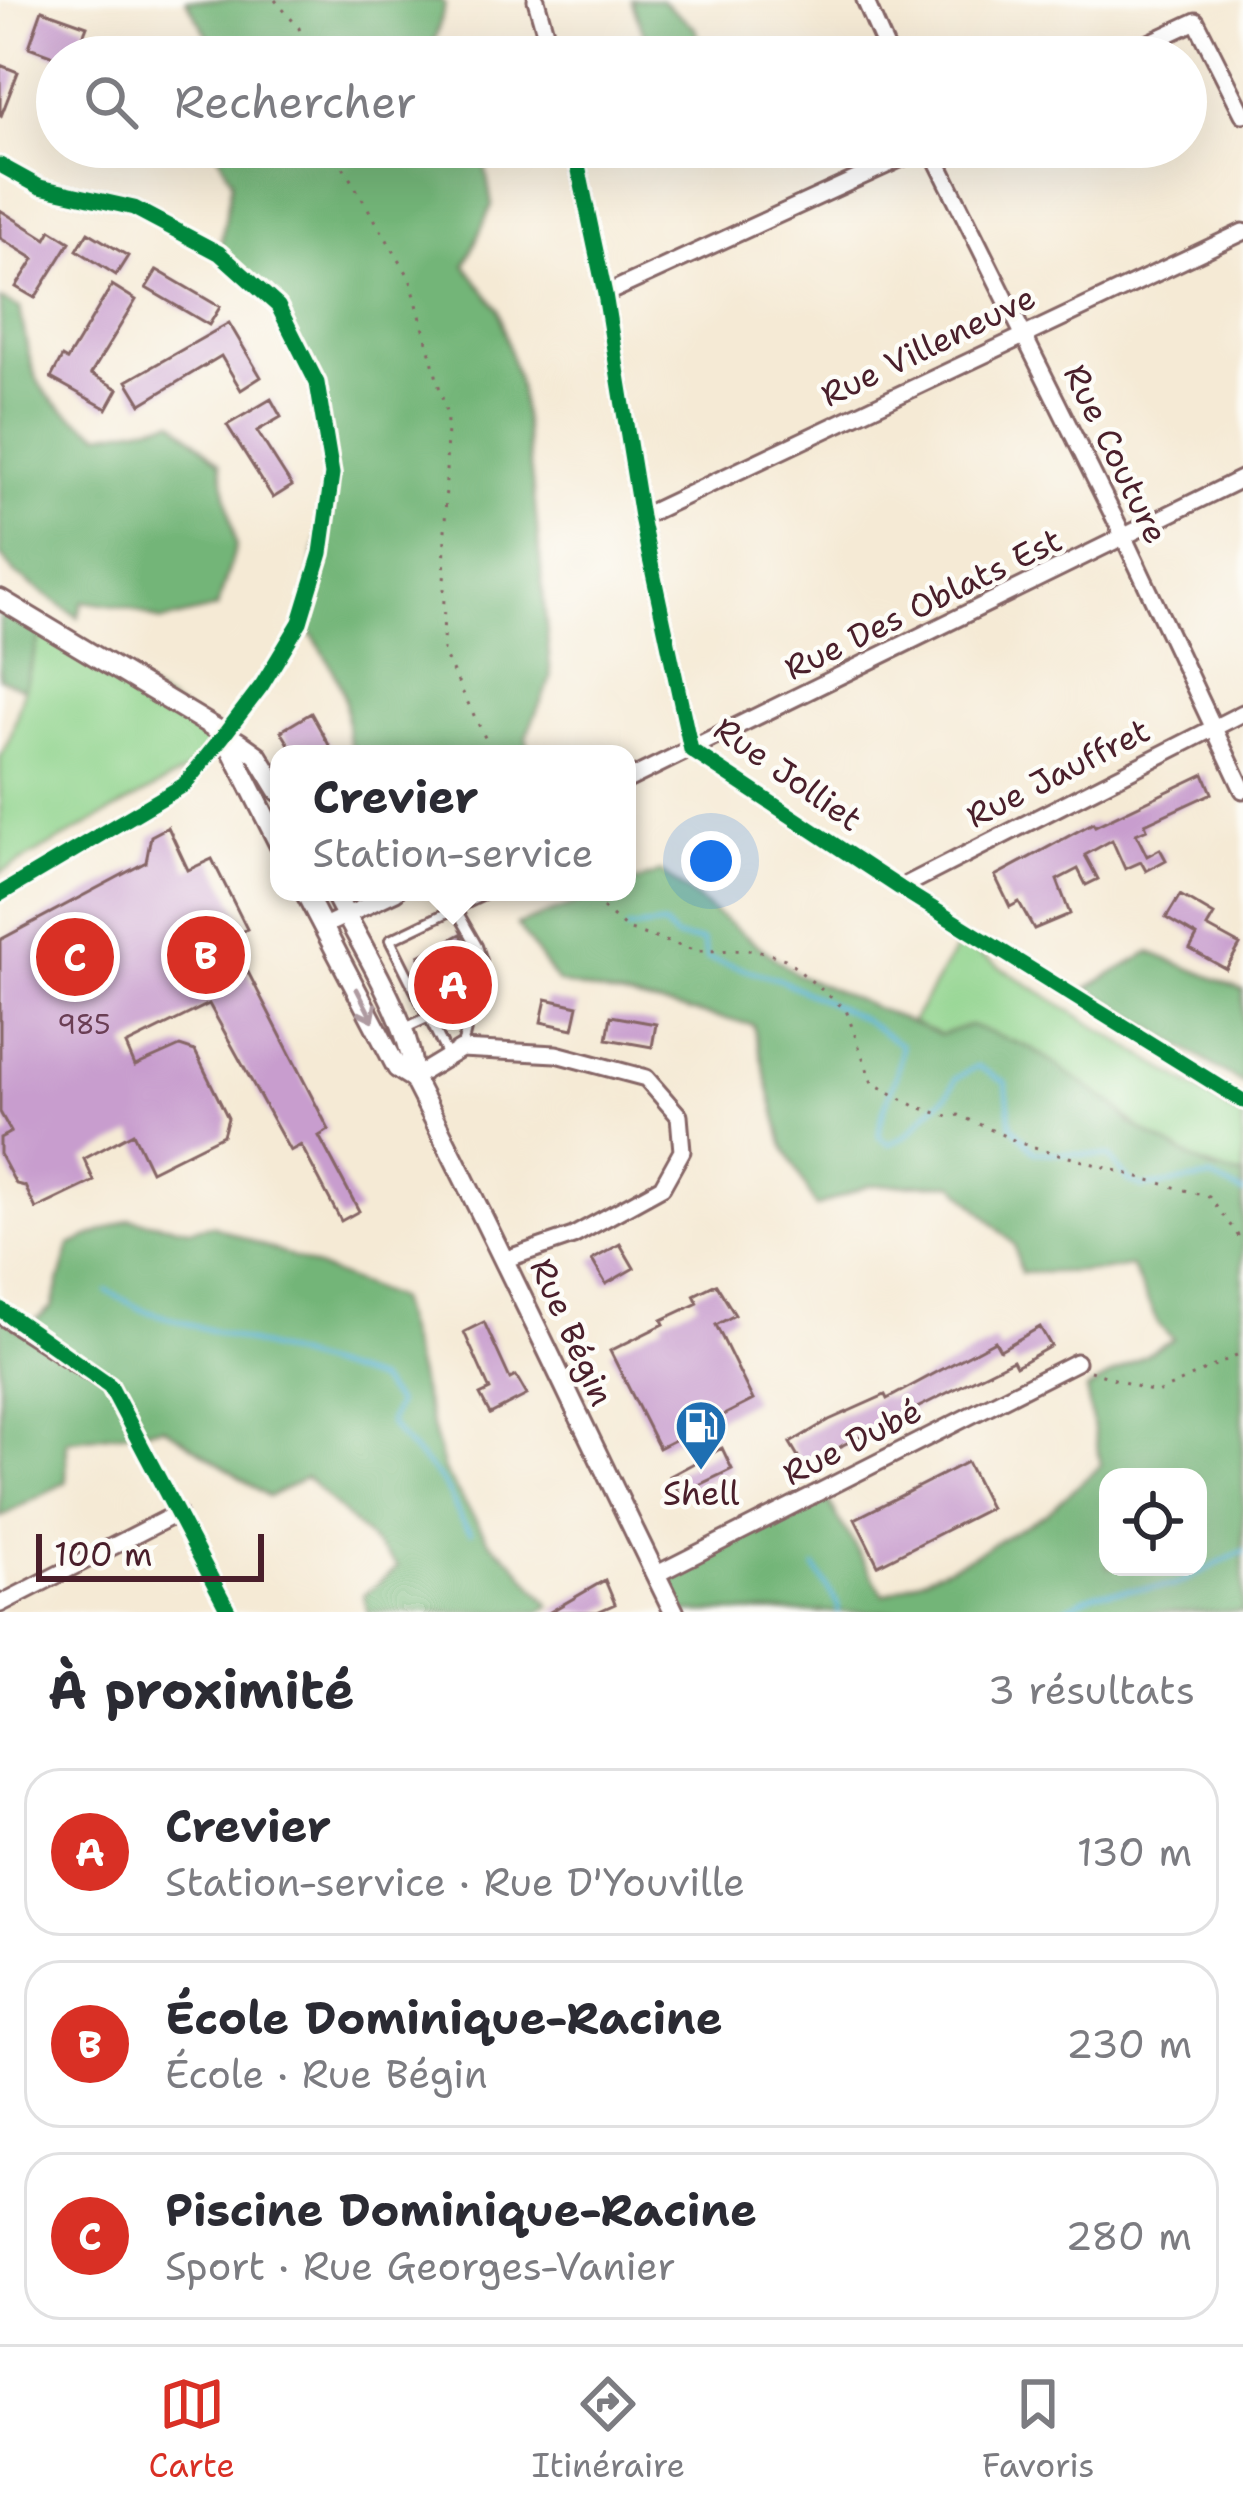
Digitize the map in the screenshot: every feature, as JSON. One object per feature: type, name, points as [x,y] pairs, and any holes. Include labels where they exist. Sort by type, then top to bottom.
[{"type":"street","points":[[536,0],[546,36]]},
{"type":"street","points":[[865,0],[881,36]]},
{"type":"street","points":[[1164,36],[1196,21],[1204,36]]},
{"type":"street","points":[[1207,43],[1243,114]]},
{"type":"street","points":[[0,165],[40,187],[134,208],[219,254],[278,306],[316,383],[332,474],[321,553],[300,622],[262,686],[224,736],[184,785],[0,895]]},
{"type":"street","name":"Rue Jolliet","points":[[578,168],[605,294],[641,517],[691,750],[900,888],[1243,1101]]},
{"type":"street","points":[[605,294],[882,168]]},
{"type":"street","name":"Rue Couture","points":[[939,168],[1243,790]]},
{"type":"street","name":"Rue Villeneuve","points":[[641,517],[1243,232]]},
{"type":"street","name":"Rue Des Oblats Est","points":[[636,776],[1243,478]]},
{"type":"street","points":[[0,599],[257,755],[270,776]]},
{"type":"street","name":"Rue Jauffret","points":[[900,888],[1243,713]]},
{"type":"street","points":[[224,736],[270,826]]},
{"type":"street","name":"Rue Bégin","points":[[310,901],[397,1068],[413,1078]]},
{"type":"street","name":"Rue Bégin","points":[[338,901],[403,1029],[414,1056],[413,1078],[506,1259],[546,1354],[674,1612]]},
{"type":"street","points":[[323,926],[377,901]]},
{"type":"street","points":[[413,1078],[455,1053],[556,1054],[646,1078],[679,1116],[682,1151],[662,1187],[573,1236],[506,1259]]},
{"type":"street","points":[[0,1315],[110,1386],[229,1612]]},
{"type":"street","name":"Rue Dubé","points":[[656,1575],[1073,1363]]},
{"type":"street","points":[[0,1604],[178,1513]]},
{"type":"lane","points":[[452,901],[482,961],[455,1053]]},
{"type":"lane","points":[[455,1053],[429,1017],[390,940],[471,901]]},
{"type":"lane","points":[[380,985],[406,972]]},
{"type":"lane","points":[[403,1029],[429,1017]]},
{"type":"path","points":[[275,0],[301,36]]},
{"type":"path","points":[[344,168],[410,278],[447,416],[443,652],[489,745]]},
{"type":"path","points":[[595,901],[627,929],[697,951],[757,950],[785,958],[846,1010],[872,1083],[915,1106],[946,1117],[959,1115],[1020,1143],[1209,1197],[1243,1242]]},
{"type":"path","points":[[1073,1363],[1156,1393],[1243,1352]]},
{"type":"green space","points":[[186,0],[441,0],[445,5],[436,36],[208,36]]},
{"type":"green space","points":[[631,0],[661,0],[695,28],[697,36],[645,36]]},
{"type":"green space","points":[[226,168],[485,168],[492,205],[465,265],[498,309],[520,389],[551,678],[526,737],[528,745],[351,745],[341,688],[300,622],[332,474],[317,383],[278,306],[219,253],[232,181]]},
{"type":"green space","points":[[0,299],[20,308],[34,371],[62,409],[101,434],[174,421],[220,463],[236,546],[217,608],[162,621],[129,608],[83,601],[78,617],[16,574],[0,555]]},
{"type":"green space","points":[[0,599],[42,626],[24,689],[0,678]]},
{"type":"green space","points":[[42,626],[224,735],[184,772],[0,873],[0,758]]},
{"type":"green space","points":[[661,872],[796,974],[940,1035],[970,1025],[1033,1049],[1118,1108],[1131,1124],[1211,1169],[1243,1176],[1243,1612],[676,1612],[655,1575],[822,1491],[884,1595],[965,1560],[1047,1513],[1101,1465],[1086,1390],[1173,1339],[1158,1324],[1131,1266],[1021,1273],[1014,1245],[954,1184],[869,1185],[816,1207],[783,1144],[753,1025],[558,983],[517,925],[582,901],[636,901],[636,882]]},
{"type":"green space","points":[[960,942],[1243,1118],[1243,1176],[1175,1152],[1143,1132],[1118,1108],[911,1023]]},
{"type":"green space","points":[[1150,952],[1243,990],[1243,1084],[1087,988]]},
{"type":"green space","points":[[130,1219],[190,1229],[212,1225],[397,1299],[444,1471],[491,1544],[513,1561],[550,1606],[539,1612],[368,1612],[363,1595],[398,1567],[306,1477],[269,1497],[164,1427],[67,1441],[66,1482],[0,1517],[0,1315],[21,1331],[52,1307],[70,1245]]},
{"type":"building","points":[[42,10],[87,26],[83,36],[36,36],[36,50],[29,47]]},
{"type":"building","points":[[0,65],[18,72],[1,116],[0,115]]},
{"type":"building","points":[[0,210],[46,239],[51,230],[70,242],[35,298],[16,287],[34,259],[0,238]]},
{"type":"building","points":[[88,232],[128,256],[116,275],[77,250]]},
{"type":"building","points":[[157,270],[220,307],[209,325],[146,288]]},
{"type":"building","points":[[112,285],[136,300],[91,374],[118,389],[107,409],[51,378]]},
{"type":"building","points":[[229,323],[261,377],[241,390],[221,356],[141,404],[127,381]]},
{"type":"building","points":[[271,399],[281,417],[257,431],[292,486],[273,498],[227,425]]},
{"type":"building","points":[[311,713],[329,745],[290,745],[281,731]]},
{"type":"building","points":[[1204,774],[1212,793],[1145,824],[1147,829],[1136,834],[1147,856],[1160,849],[1166,860],[1146,871],[1141,862],[1125,869],[1112,840],[1085,855],[1098,879],[1086,885],[1078,869],[1057,880],[1070,914],[1034,929],[1019,902],[1010,907],[995,876],[1093,823]]},
{"type":"building","points":[[168,827],[188,870],[212,859],[247,929],[230,937],[329,1130],[319,1136],[359,1211],[341,1221],[301,1145],[290,1151],[209,1004],[126,1045],[135,1066],[180,1046],[195,1051],[228,1118],[223,1135],[151,1171],[133,1133],[84,1159],[94,1181],[36,1209],[0,1154],[0,1138],[11,1132],[0,1112],[0,940],[146,862],[151,836]]},
{"type":"building","points":[[1180,895],[1214,915],[1207,927],[1240,945],[1226,969],[1190,949],[1197,936],[1166,918]]},
{"type":"building","points":[[461,934],[473,961],[463,1007],[446,1017],[419,956]]},
{"type":"building","points":[[546,999],[578,1006],[573,1029],[541,1022]]},
{"type":"building","points":[[611,1016],[656,1024],[652,1047],[607,1039]]},
{"type":"building","points":[[620,1244],[634,1268],[606,1284],[592,1260]]},
{"type":"building","points":[[716,1284],[735,1315],[716,1325],[753,1400],[659,1448],[610,1351],[698,1303],[694,1295]]},
{"type":"building","points":[[484,1322],[510,1379],[516,1376],[527,1395],[490,1414],[480,1395],[490,1390],[464,1332]]},
{"type":"building","points":[[1040,1327],[1051,1346],[1016,1366],[1013,1360],[843,1445],[806,1470],[790,1443],[829,1420],[885,1395],[887,1399],[995,1341],[1000,1350]]},
{"type":"building","name":"Shell","points":[[722,1448],[732,1469],[680,1494],[670,1476]]},
{"type":"building","points":[[967,1462],[990,1508],[878,1565],[855,1519]]},
{"type":"building","points":[[605,1580],[615,1604],[597,1612],[550,1612]]},
{"type":"waterway","points":[[627,929],[664,925],[676,938],[702,941],[707,958],[778,979],[861,1018],[901,1045],[880,1125],[879,1137],[889,1144],[908,1134],[948,1094],[955,1079],[977,1066],[1006,1083],[1011,1125],[1035,1152],[1109,1156],[1129,1181],[1142,1187],[1211,1178],[1243,1193]]},
{"type":"waterway","points":[[107,1291],[143,1310],[378,1381],[397,1404],[389,1422],[441,1481],[471,1532]]},
{"type":"waterway","points":[[1058,1612],[1096,1593],[1174,1586],[1243,1551]]},
{"type":"waterway","points":[[815,1567],[838,1612]]},
{"type":"cycle path","points":[[0,165],[40,187],[134,208],[219,253],[278,306],[317,383],[332,474],[321,553],[300,622],[262,685],[224,735],[184,785],[0,894]]},
{"type":"cycle path","points":[[578,168],[605,294],[641,517],[691,750],[900,888],[1243,1101]]},
{"type":"cycle path","points":[[0,1309],[110,1386],[229,1612]]},
{"type":"place","name":"École Dominique-Racine","points":[[206,955]]},
{"type":"place","name":"Piscine Dominique-Racine","points":[[75,957]]},
{"type":"place","name":"Crevier","points":[[453,985]]},
{"type":"place","name":"Shell","points":[[701,1472]]}]
